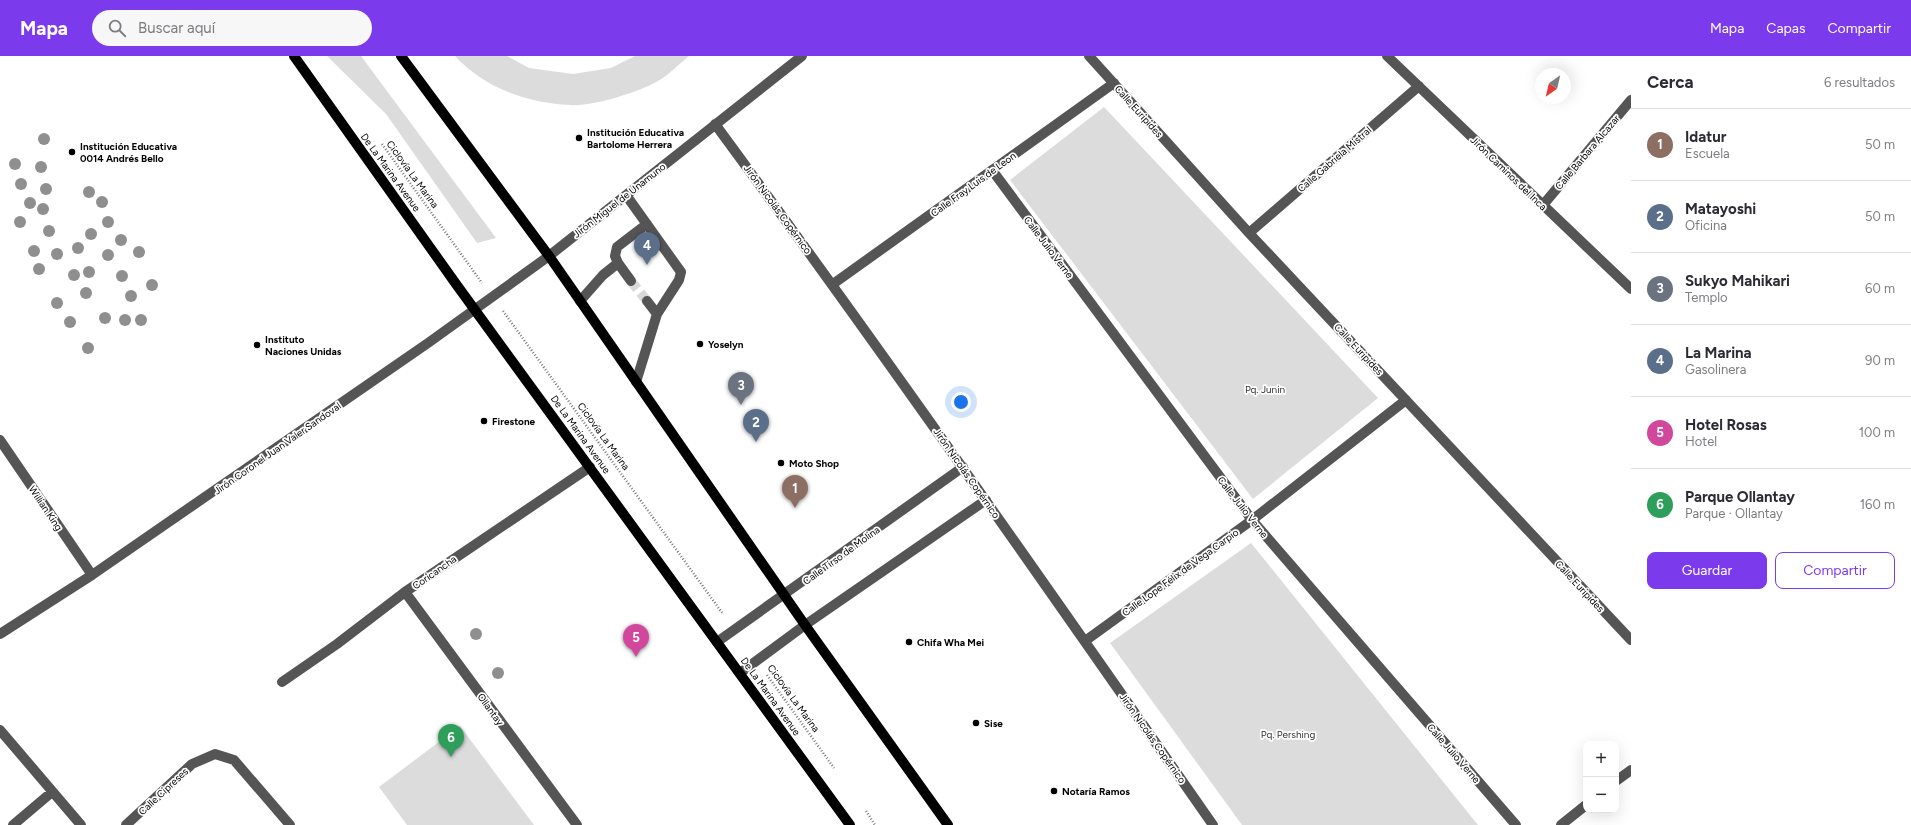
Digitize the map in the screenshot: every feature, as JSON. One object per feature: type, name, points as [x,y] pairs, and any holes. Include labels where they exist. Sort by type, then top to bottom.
[{"type":"main road","name":"De La Marina Avenue","points":[[294,56],[475,309],[850,825]]},
{"type":"main road","points":[[401,56],[549,256],[805,625],[948,825]]},
{"type":"street","name":"Jirón Miguel de Unamuno","points":[[549,256],[802,56]]},
{"type":"street","name":"Calle Euripides","points":[[1089,56],[1249,233],[1631,640]]},
{"type":"street","name":"Jirón Caminos del Inca","points":[[1387,56],[1631,289]]},
{"type":"street","name":"Calle Fray Luis de Leon","points":[[833,284],[1114,83]]},
{"type":"street","name":"Calle Gabriela Mistral","points":[[1249,233],[1419,86]]},
{"type":"street","name":"Calle Barbara Alcazar","points":[[1543,205],[1631,100]]},
{"type":"street","name":"Jirón Nicolás Copérnico","points":[[715,124],[833,284],[964,467],[1213,825]]},
{"type":"street","name":"Calle Julio Verne","points":[[992,170],[1252,520],[1516,825]]},
{"type":"street","points":[[626,194],[681,272],[679,280],[657,314],[636,382]]},
{"type":"street","points":[[631,281],[618,263],[615,256],[617,247],[647,224]]},
{"type":"street","name":"Jirón Coronel Juan Valer Sandoval","points":[[0,634],[92,575],[428,344],[549,256]]},
{"type":"street","points":[[580,301],[603,275],[618,263]]},
{"type":"street","points":[[647,301],[657,314]]},
{"type":"street","name":"Calle Lope Félix de Vega Carpio","points":[[1085,641],[1252,520],[1406,400]]},
{"type":"street","name":"Willian King","points":[[0,440],[92,575]]},
{"type":"street","name":"Coricancha","points":[[282,682],[337,644],[405,592],[590,467]]},
{"type":"street","name":"Calle Tirso de Molina","points":[[717,642],[964,467]]},
{"type":"street","points":[[740,673],[805,625],[986,500]]},
{"type":"street","name":"Ollantay","points":[[405,592],[577,825]]},
{"type":"street","points":[[0,730],[81,825]]},
{"type":"street","name":"Calle Cipreses","points":[[126,825],[192,764],[215,754],[234,760],[290,825]]},
{"type":"street","points":[[1619,779],[1631,770]]},
{"type":"street","points":[[13,825],[52,792]]},
{"type":"street","points":[[1561,825],[1583,807]]},
{"type":"path","name":"Ciclovía La Marina","points":[[378,139],[734,630]]},
{"type":"path","name":"Ciclovía La Marina","points":[[756,660],[839,774]]},
{"type":"path","points":[[862,806],[875,825]]},
{"type":"green space","points":[[327,56],[361,56],[496,238],[477,243],[386,114]]},
{"type":"green space","points":[[455,56],[507,56],[529,68],[573,74],[611,68],[635,56],[689,56],[662,79],[639,90],[590,104],[570,105],[538,101],[508,92],[479,77]]},
{"type":"green space","name":"Pq. Junin","points":[[1104,107],[1378,398],[1253,499],[1010,180]]},
{"type":"green space","name":"Pq. Pershing","points":[[1251,543],[1478,825],[1242,825],[1110,643]]},
{"type":"green space","points":[[460,726],[534,825],[407,825],[379,787]]},
{"type":"tunnel","points":[[631,281],[647,301]]},
{"type":"place","name":"Institución Educativa Bartolome Herrera","points":[[579,138]]},
{"type":"place","name":"Institución Educativa 0014 Andrés Bello","points":[[72,152]]},
{"type":"place","name":"La Marina","points":[[647,265]]},
{"type":"place","name":"Yoselyn","points":[[700,344]]},
{"type":"place","name":"Instituto Naciones Unidas","points":[[257,345]]},
{"type":"place","name":"Sukyo Mahikari","points":[[741,405]]},
{"type":"place","name":"Firestone","points":[[484,421]]},
{"type":"place","name":"Matayoshi","points":[[756,442]]},
{"type":"place","name":"Moto Shop","points":[[781,463]]},
{"type":"place","name":"Idatur","points":[[795,508]]},
{"type":"place","name":"Chifa Wha Mei","points":[[909,642]]},
{"type":"place","name":"Hotel Rosas","points":[[636,657]]},
{"type":"place","name":"Sise","points":[[976,723]]},
{"type":"place","name":"Parque Ollantay","points":[[451,757]]},
{"type":"place","name":"Notaría Ramos","points":[[1054,791]]}]
